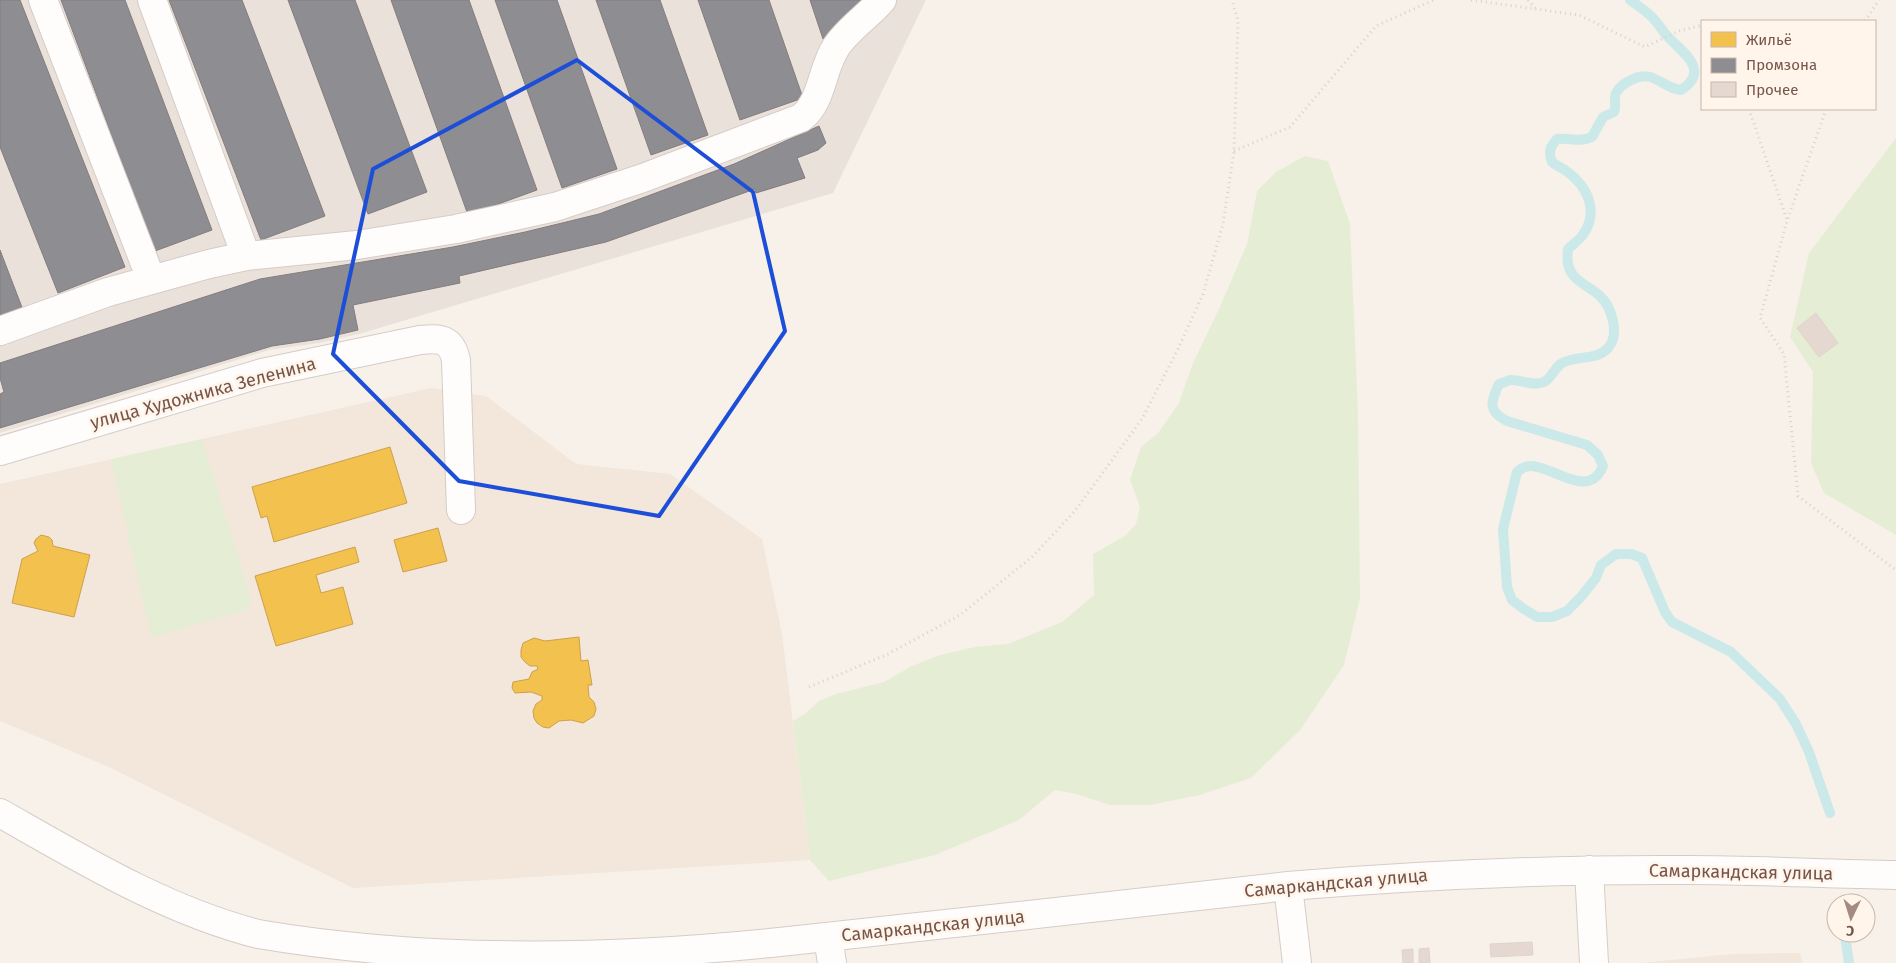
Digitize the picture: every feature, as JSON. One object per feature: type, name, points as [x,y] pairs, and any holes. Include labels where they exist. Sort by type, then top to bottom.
[{"type":"street","points":[[43,0],[151,278]]},
{"type":"street","points":[[152,0],[246,256]]},
{"type":"street","points":[[0,331],[151,278],[246,256],[357,245],[456,229],[518,216],[594,195],[643,178],[800,118],[809,112],[836,48],[843,38],[882,0]]},
{"type":"street","name":"улица Художника Зеленина","points":[[0,451],[262,373],[436,338],[447,342],[454,350],[456,360],[461,510]]},
{"type":"street","name":"Самаркандская улица","points":[[0,813],[95,866],[188,911],[257,934],[349,953],[402,959],[514,962],[830,950],[1288,886],[1484,872],[1690,870],[1896,875]]},
{"type":"street","points":[[1589,870],[1594,963]]},
{"type":"street","points":[[1288,886],[1297,963]]},
{"type":"path","points":[[809,687],[888,654],[960,615],[1032,557],[1074,512],[1142,419],[1177,351],[1203,294],[1222,224],[1234,151],[1238,21],[1232,0]]},
{"type":"path","points":[[1234,151],[1290,127],[1376,26],[1434,0]]},
{"type":"path","points":[[1470,0],[1579,15],[1645,47],[1679,31],[1701,25]]},
{"type":"path","points":[[1528,0],[1536,9]]},
{"type":"path","points":[[1866,20],[1879,0]]},
{"type":"path","points":[[1749,110],[1787,221]]},
{"type":"path","points":[[1826,110],[1787,221],[1760,318],[1784,354],[1798,496],[1896,570]]},
{"type":"highlighted area","points":[[577,60],[753,192],[785,331],[659,516],[459,481],[333,354],[373,169]]},
{"type":"shaded area","points":[[0,0],[926,0],[833,193],[359,334],[319,343],[269,350],[0,433]]},
{"type":"shaded area","points":[[431,388],[486,396],[576,464],[670,474],[762,539],[782,634],[810,860],[353,888],[109,767],[0,721],[0,484]]},
{"type":"shaded area","points":[[1800,953],[1802,963],[1641,963],[1732,954]]},
{"type":"green space","points":[[1896,138],[1896,535],[1824,493],[1811,463],[1813,372],[1790,337],[1809,253]]},
{"type":"green space","points":[[1305,156],[1328,161],[1350,224],[1358,413],[1360,598],[1344,665],[1301,729],[1251,778],[1200,795],[1150,805],[1110,805],[1076,794],[1055,790],[1019,820],[935,855],[829,881],[810,860],[793,721],[806,713],[819,701],[836,694],[884,682],[912,666],[940,655],[975,647],[1008,644],[1062,622],[1094,595],[1093,554],[1125,536],[1136,524],[1140,507],[1130,480],[1141,447],[1158,433],[1179,403],[1193,363],[1247,244],[1257,191],[1276,172]]},
{"type":"green space","points":[[202,439],[252,602],[245,610],[151,638],[111,459]]},
{"type":"building: Жильё","points":[[390,447],[407,503],[274,542],[267,516],[261,518],[252,487]]},
{"type":"building: Жильё","points":[[438,528],[447,561],[403,572],[394,540]]},
{"type":"building: Жильё","points":[[41,535],[49,537],[52,540],[53,546],[90,555],[74,617],[12,603],[22,559],[38,551],[34,543]]},
{"type":"building: Жильё","points":[[355,547],[359,562],[316,575],[321,593],[343,587],[353,624],[276,646],[255,576]]},
{"type":"building: Жильё","points":[[579,637],[581,661],[588,660],[592,685],[588,685],[589,697],[594,702],[596,709],[594,716],[583,723],[571,720],[559,721],[549,728],[543,727],[537,723],[533,711],[536,704],[542,700],[542,696],[531,692],[515,693],[512,688],[513,682],[529,679],[532,672],[538,669],[537,666],[530,666],[521,657],[523,643],[534,638],[545,641]]},
{"type":"building: Промзона","points":[[0,0],[20,0],[125,267],[58,293],[0,147]]},
{"type":"building: Промзона","points":[[61,0],[125,0],[212,230],[155,251]]},
{"type":"building: Промзона","points":[[169,0],[242,0],[325,216],[261,240]]},
{"type":"building: Промзона","points":[[288,0],[355,0],[427,192],[368,214]]},
{"type":"building: Промзона","points":[[391,0],[469,0],[537,190],[468,215]]},
{"type":"building: Промзона","points":[[495,0],[557,0],[617,169],[562,188]]},
{"type":"building: Промзона","points":[[596,0],[660,0],[708,135],[651,155]]},
{"type":"building: Промзона","points":[[698,0],[769,0],[803,98],[740,120]]},
{"type":"building: Промзона","points":[[810,0],[870,0],[823,39]]},
{"type":"building: Промзона","points":[[819,126],[826,143],[818,150],[797,158],[805,178],[756,193],[755,189],[606,242],[459,276],[460,283],[353,305],[358,330],[320,339],[272,346],[0,428],[0,394],[4,392],[0,378],[0,363],[260,279],[453,247],[599,214],[734,164]]},
{"type":"building: Промзона","points":[[0,250],[23,310],[0,319]]},
{"type":"building: Прочее","points":[[1816,313],[1838,343],[1819,357],[1797,328]]},
{"type":"building: Прочее","points":[[1532,942],[1533,955],[1491,957],[1490,944]]},
{"type":"building: Прочее","points":[[1429,948],[1430,963],[1419,963],[1419,949]]},
{"type":"building: Прочее","points":[[1413,949],[1413,963],[1403,963],[1402,950]]},
{"type":"waterway","points":[[1630,0],[1652,17],[1667,36],[1687,56],[1692,63],[1694,76],[1681,90],[1674,89],[1652,77],[1646,76],[1631,80],[1622,85],[1617,91],[1614,112],[1603,117],[1592,137],[1582,140],[1557,139],[1551,147],[1550,155],[1552,162],[1573,176],[1580,184],[1589,200],[1591,209],[1587,227],[1580,238],[1568,249],[1569,266],[1576,278],[1597,293],[1608,307],[1613,321],[1614,336],[1608,348],[1603,352],[1598,355],[1562,363],[1544,382],[1535,384],[1510,380],[1499,384],[1492,405],[1496,413],[1507,421],[1587,445],[1598,455],[1603,466],[1597,476],[1589,481],[1570,479],[1540,467],[1527,466],[1517,472],[1503,529],[1507,587],[1512,600],[1524,609],[1537,617],[1552,617],[1567,611],[1596,578],[1601,565],[1616,554],[1631,554],[1642,558],[1665,612],[1672,622],[1731,652],[1780,699],[1796,724],[1809,752],[1830,813]]},
{"type":"waterway","points":[[1846,943],[1849,963]]}]
